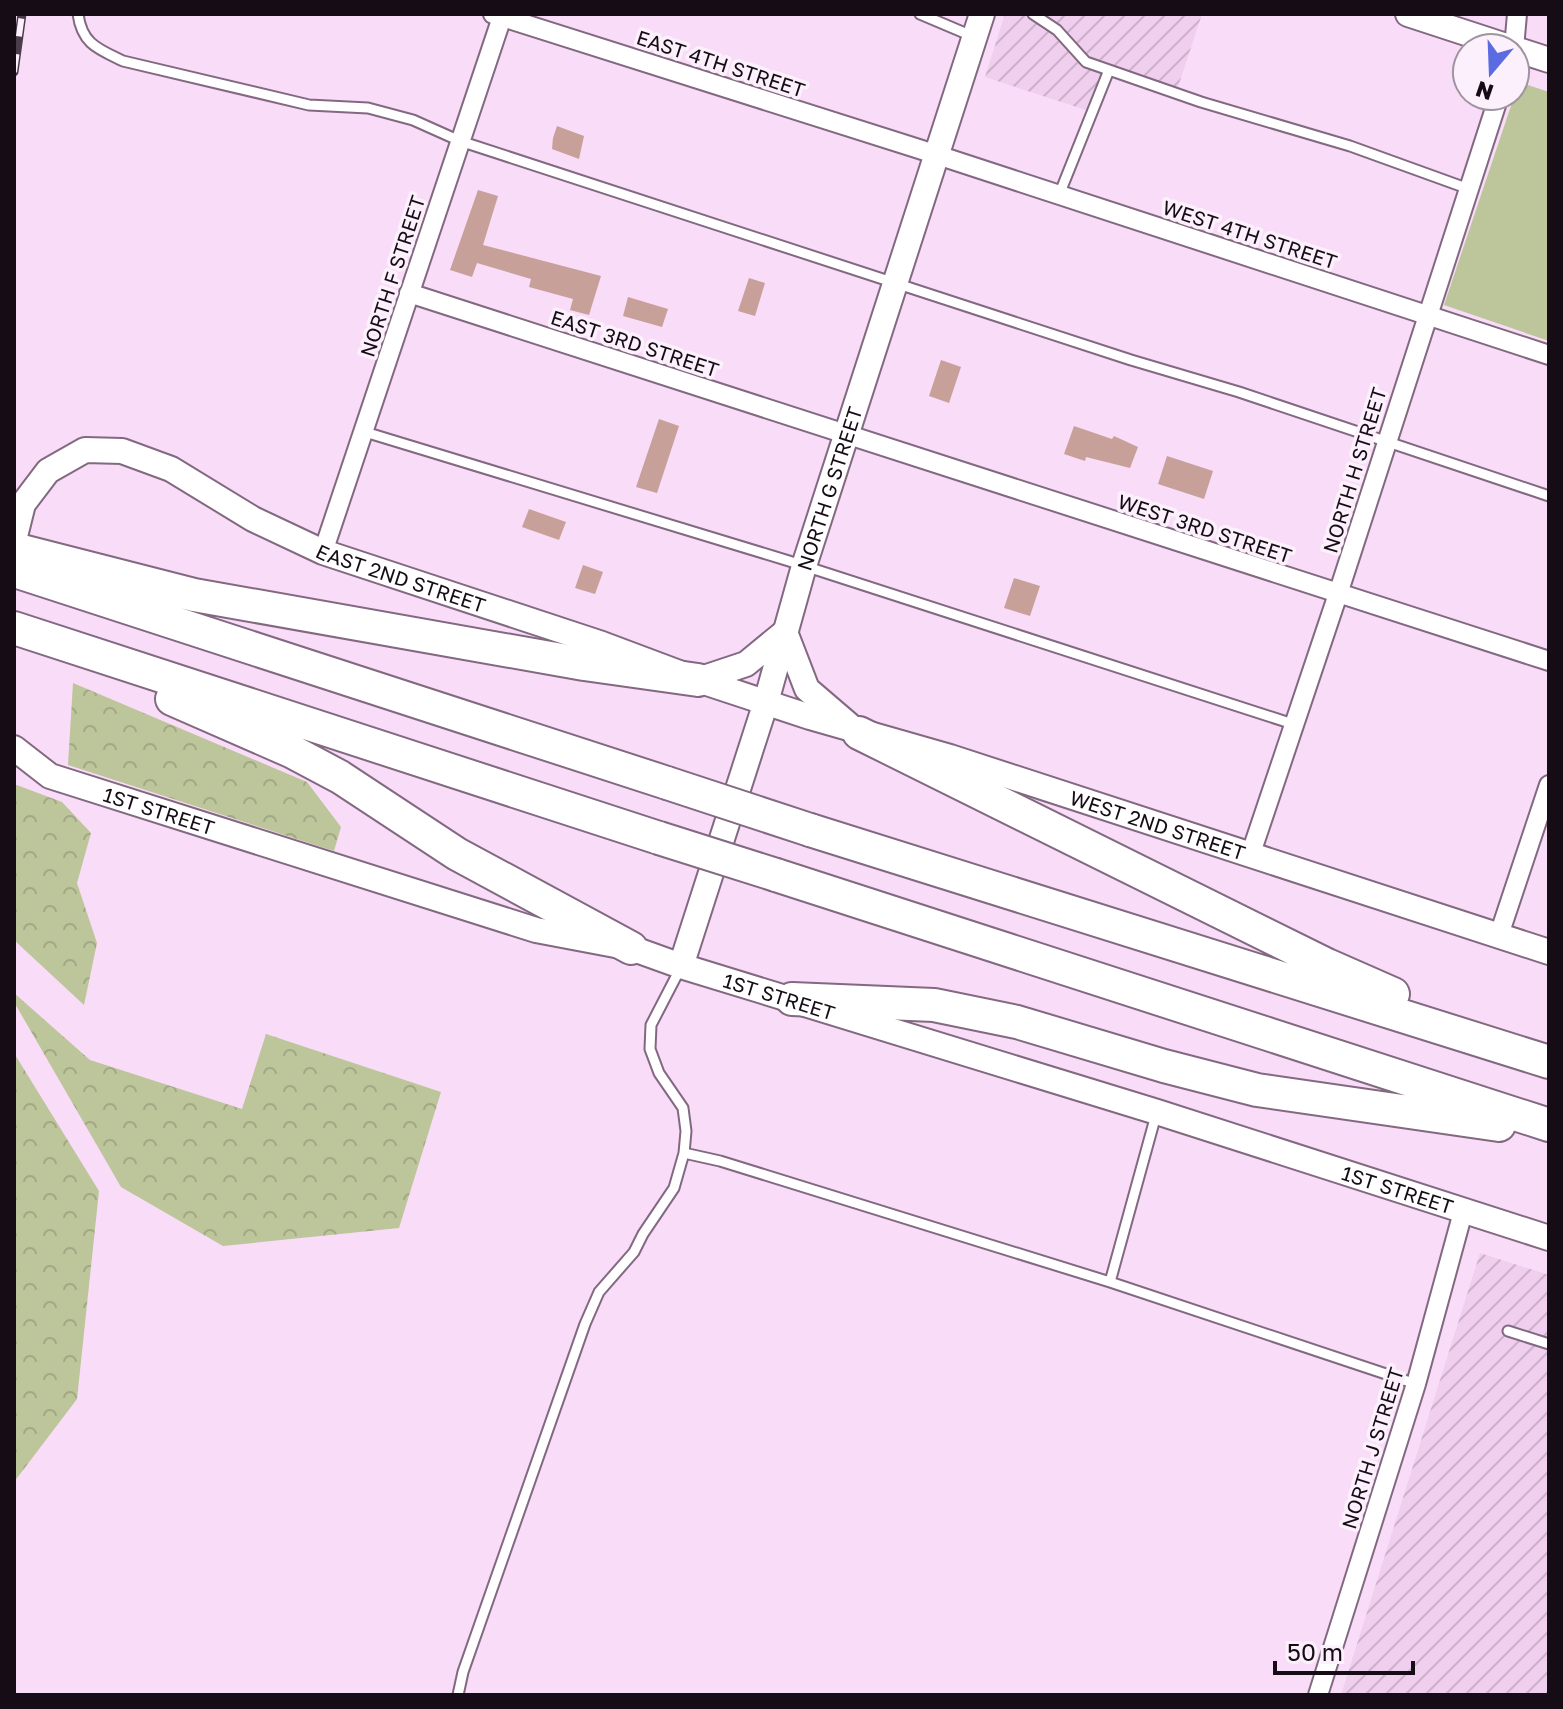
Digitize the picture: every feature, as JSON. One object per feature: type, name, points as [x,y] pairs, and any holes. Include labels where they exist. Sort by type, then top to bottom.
[{"type":"highway","points":[[14,549],[36,570],[667,783],[1548,1062]]},
{"type":"highway","points":[[36,570],[584,664],[698,680]]},
{"type":"highway","points":[[25,632],[1549,1125]]},
{"type":"highway","points":[[73,649],[340,777],[457,854],[631,948]]},
{"type":"highway","points":[[859,733],[1327,965],[1548,1062]]},
{"type":"highway","points":[[792,999],[934,1005],[1017,1022],[1257,1090],[1549,1133]]},
{"type":"street","points":[[1408,14],[1464,32]]},
{"type":"street","name":"NORTH F STREET","points":[[323,552],[365,432],[499,15]]},
{"type":"street","name":"EAST 4TH STREET","points":[[499,15],[936,155]]},
{"type":"street","name":"NORTH G STREET","points":[[681,966],[766,702],[804,566],[979,26]]},
{"type":"street","name":"NORTH H STREET","points":[[1250,856],[1494,112]]},
{"type":"street","name":"WEST 4TH STREET","points":[[936,155],[1549,355]]},
{"type":"street","name":"EAST 3RD STREET","points":[[409,293],[847,435]]},
{"type":"street","name":"WEST 3RD STREET","points":[[847,435],[1549,661]]},
{"type":"street","name":"EAST 2ND STREET","points":[[14,540],[23,504],[48,471],[85,450],[122,451],[171,469],[253,519],[323,552],[766,702]]},
{"type":"street","points":[[698,680],[746,664],[785,632],[807,689],[859,733]]},
{"type":"street","name":"WEST 2ND STREET","points":[[766,702],[859,733],[950,757],[1549,952]]},
{"type":"street","name":"1ST STREET","points":[[14,748],[50,776],[536,930],[631,948],[1549,1238]]},
{"type":"street","points":[[1499,935],[1549,785]]},
{"type":"street","name":"NORTH J STREET","points":[[1318,1695],[1416,1384],[1463,1212]]},
{"type":"lane","points":[[78,14],[80,30],[95,48],[123,61],[309,105],[368,108],[413,120],[460,141],[895,284],[1239,392],[1549,496]]},
{"type":"lane","points":[[920,14],[979,26]]},
{"type":"lane","points":[[1033,14],[1057,30],[1086,62],[1201,102],[1350,146],[1469,189]]},
{"type":"lane","points":[[1059,195],[1109,70]]},
{"type":"lane","points":[[365,432],[804,566],[1293,724]]},
{"type":"lane","points":[[458,1695],[463,1672],[585,1324],[599,1292],[634,1252],[674,1188],[684,1153],[686,1131],[683,1108],[659,1073],[650,1049],[651,1025],[681,966]]},
{"type":"lane","points":[[1110,1282],[1157,1112]]},
{"type":"lane","points":[[684,1153],[720,1161],[1110,1282],[1416,1384]]},
{"type":"lane","points":[[1508,1331],[1549,1344]]},
{"type":"shaded area","points":[[1005,14],[1202,14],[1176,93],[1109,70],[1092,112],[985,77]]},
{"type":"shaded area","points":[[1480,1253],[1549,1275],[1549,1695],[1341,1695]]},
{"type":"green space","points":[[1531,86],[1549,92],[1549,341],[1444,305],[1509,112],[1531,112]]},
{"type":"green space","points":[[73,683],[307,782],[341,827],[334,851],[68,765]]},
{"type":"green space","points":[[14,784],[62,802],[91,833],[77,883],[97,943],[84,1005],[14,940]]},
{"type":"green space","points":[[14,993],[90,1060],[242,1109],[266,1034],[441,1092],[399,1228],[223,1246],[121,1187],[14,1002]]},
{"type":"green space","points":[[14,1053],[99,1191],[77,1399],[14,1482]]},
{"type":"building","points":[[557,126],[584,136],[579,159],[552,149]]},
{"type":"building","points":[[478,190],[498,196],[483,245],[601,276],[589,315],[570,310],[573,299],[529,287],[531,279],[477,263],[472,277],[450,270]]},
{"type":"building","points":[[749,278],[765,283],[755,316],[738,311]]},
{"type":"building","points":[[628,297],[668,309],[662,327],[623,316]]},
{"type":"building","points":[[941,360],[961,367],[949,403],[929,396]]},
{"type":"building","points":[[659,419],[679,426],[657,493],[636,487]]},
{"type":"building","points":[[1074,426],[1112,439],[1114,436],[1138,447],[1130,468],[1086,457],[1085,461],[1064,454]]},
{"type":"building","points":[[1167,456],[1213,471],[1204,499],[1158,484]]},
{"type":"building","points":[[529,509],[566,522],[559,540],[522,527]]},
{"type":"building","points":[[583,565],[603,572],[595,594],[575,588]]},
{"type":"building","points":[[1014,578],[1040,586],[1030,616],[1004,608]]},
{"type":"railway","points":[[14,72],[22,14]]}]
